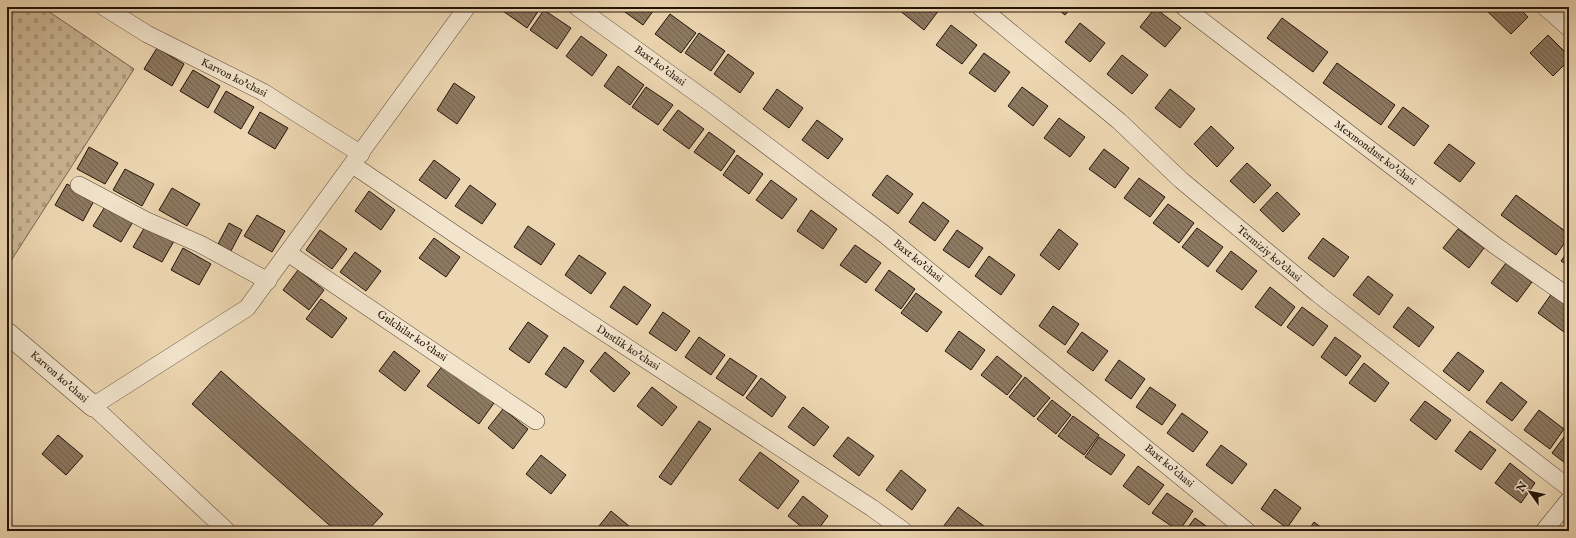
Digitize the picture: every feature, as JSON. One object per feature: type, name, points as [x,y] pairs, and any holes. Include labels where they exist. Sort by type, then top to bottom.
[{"type":"street","name":"Karvon ko'chasi","points":[[104,7],[147,34],[263,92],[357,159]]},
{"type":"street","points":[[226,531],[93,406],[247,308],[467,7]]},
{"type":"street","name":"Baxt ko'chasi","points":[[578,7],[713,105],[884,234],[1248,531]]},
{"type":"street","name":"Termiziy ko'chasi","points":[[980,7],[1119,121],[1181,180],[1318,294],[1569,488]]},
{"type":"street","name":"Mexmondust ko'chasi","points":[[1184,7],[1496,246],[1569,297]]},
{"type":"street","points":[[1545,7],[1569,28]]},
{"type":"street","name":"Dustlik ko'chasi","points":[[357,159],[471,245],[872,508],[904,531]]},
{"type":"street","points":[[78,185],[145,220],[200,244],[268,281]]},
{"type":"street","name":"Gulchilar ko'chasi","points":[[288,253],[536,421]]},
{"type":"street","name":"Karvon ko'chasi","points":[[7,333],[93,406]]},
{"type":"street","points":[[1544,531],[1569,500]]},
{"type":"green space","points":[[7,7],[42,7],[134,69],[7,267]]},
{"type":"building","points":[[502,7],[541,7],[527,28],[500,9]]},
{"type":"building","points":[[618,7],[656,7],[643,25]]},
{"type":"building","points":[[901,7],[935,7],[939,10],[924,30],[899,10]]},
{"type":"building","points":[[1055,7],[1072,7],[1065,15]]},
{"type":"building","points":[[1493,7],[1518,7],[1528,17],[1511,34],[1488,12]]},
{"type":"building","points":[[1155,8],[1181,28],[1165,47],[1140,27]]},
{"type":"building","points":[[544,10],[571,28],[557,49],[530,30]]},
{"type":"building","points":[[670,14],[696,33],[681,53],[655,34]]},
{"type":"building","points":[[1282,18],[1328,52],[1313,72],[1267,38]]},
{"type":"building","points":[[1080,23],[1105,43],[1090,62],[1065,42]]},
{"type":"building","points":[[951,25],[977,45],[962,64],[936,45]]},
{"type":"building","points":[[699,33],[725,51],[711,71],[685,53]]},
{"type":"building","points":[[1548,35],[1569,56],[1569,60],[1553,76],[1530,53]]},
{"type":"building","points":[[581,36],[607,55],[592,76],[566,56]]},
{"type":"building","points":[[157,48],[184,64],[172,86],[144,69]]},
{"type":"building","points":[[984,53],[1010,72],[995,92],[969,73]]},
{"type":"building","points":[[728,54],[754,73],[740,93],[714,74]]},
{"type":"building","points":[[1122,55],[1148,75],[1132,94],[1107,74]]},
{"type":"building","points":[[1337,63],[1395,105],[1381,125],[1323,83]]},
{"type":"building","points":[[618,66],[644,85],[630,105],[604,86]]},
{"type":"building","points":[[193,70],[220,86],[208,108],[180,91]]},
{"type":"building","points":[[454,83],[475,97],[457,124],[437,110]]},
{"type":"building","points":[[646,87],[673,105],[658,125],[632,107]]},
{"type":"building","points":[[1022,87],[1048,106],[1033,126],[1008,106]]},
{"type":"building","points":[[777,89],[803,108],[789,128],[763,109]]},
{"type":"building","points":[[1170,89],[1195,109],[1180,128],[1155,108]]},
{"type":"building","points":[[226,91],[254,107],[241,129],[214,112]]},
{"type":"building","points":[[1403,107],[1429,126],[1414,146],[1388,127]]},
{"type":"building","points":[[678,110],[704,129],[689,149],[663,130]]},
{"type":"building","points":[[260,112],[288,128],[275,149],[248,133]]},
{"type":"building","points":[[1059,118],[1085,137],[1070,157],[1044,138]]},
{"type":"building","points":[[817,120],[843,139],[828,159],[802,140]]},
{"type":"building","points":[[1211,126],[1234,148],[1217,167],[1194,144]]},
{"type":"building","points":[[709,132],[735,151],[721,171],[694,152]]},
{"type":"building","points":[[1449,144],[1475,163],[1460,182],[1434,163]]},
{"type":"building","points":[[89,147],[118,163],[105,184],[77,169]]},
{"type":"building","points":[[1104,149],[1129,168],[1115,188],[1089,169]]},
{"type":"building","points":[[737,155],[763,174],[749,194],[723,175]]},
{"type":"building","points":[[434,160],[460,179],[446,199],[419,180]]},
{"type":"building","points":[[1247,163],[1271,185],[1254,203],[1230,181]]},
{"type":"building","points":[[125,169],[154,184],[142,206],[113,190]]},
{"type":"building","points":[[887,175],[913,194],[898,214],[872,195]]},
{"type":"building","points":[[1139,178],[1165,197],[1150,217],[1124,198]]},
{"type":"building","points":[[771,180],[797,199],[782,219],[756,200]]},
{"type":"building","points":[[67,184],[95,199],[83,221],[55,205]]},
{"type":"building","points":[[470,185],[496,204],[482,224],[455,206]]},
{"type":"building","points":[[172,188],[200,204],[187,226],[159,210]]},
{"type":"building","points":[[369,191],[395,210],[381,230],[355,211]]},
{"type":"building","points":[[1277,192],[1300,214],[1283,232],[1260,210]]},
{"type":"building","points":[[1516,195],[1569,234],[1569,237],[1556,255],[1501,215]]},
{"type":"building","points":[[923,202],[949,221],[935,241],[909,222]]},
{"type":"building","points":[[1168,204],[1194,223],[1179,243],[1153,223]]},
{"type":"building","points":[[106,205],[134,220],[121,242],[93,226]]},
{"type":"building","points":[[811,210],[837,229],[823,249],[797,231]]},
{"type":"building","points":[[257,215],[285,231],[272,252],[244,236]]},
{"type":"building","points":[[229,223],[242,230],[231,251],[218,244]]},
{"type":"building","points":[[146,225],[174,241],[162,262],[133,247]]},
{"type":"building","points":[[528,226],[555,244],[541,265],[514,247]]},
{"type":"building","points":[[1197,228],[1223,247],[1208,267],[1182,247]]},
{"type":"building","points":[[1059,229],[1078,244],[1059,270],[1040,255]]},
{"type":"building","points":[[1458,229],[1484,248],[1469,268],[1443,248]]},
{"type":"building","points":[[320,230],[347,249],[332,269],[306,250]]},
{"type":"building","points":[[957,230],[983,248],[969,268],[943,250]]},
{"type":"building","points":[[434,238],[460,257],[446,277],[419,258]]},
{"type":"building","points":[[1323,238],[1349,257],[1334,277],[1308,258]]},
{"type":"building","points":[[855,245],[881,263],[866,283],[840,265]]},
{"type":"building","points":[[183,248],[211,264],[199,285],[171,270]]},
{"type":"building","points":[[1569,250],[1569,266],[1561,261]]},
{"type":"building","points":[[1231,251],[1257,271],[1242,290],[1216,271]]},
{"type":"building","points":[[355,252],[381,271],[366,291],[340,272]]},
{"type":"building","points":[[579,255],[606,273],[591,294],[565,275]]},
{"type":"building","points":[[989,256],[1015,275],[1001,295],[975,276]]},
{"type":"building","points":[[1506,263],[1532,282],[1517,302],[1491,283]]},
{"type":"building","points":[[298,270],[324,290],[309,310],[283,290]]},
{"type":"building","points":[[889,270],[915,289],[901,309],[875,290]]},
{"type":"building","points":[[1368,276],[1393,295],[1379,315],[1353,295]]},
{"type":"building","points":[[624,286],[651,305],[637,325],[610,307]]},
{"type":"building","points":[[1270,287],[1295,307],[1281,326],[1255,307]]},
{"type":"building","points":[[916,293],[942,312],[927,332],[901,313]]},
{"type":"building","points":[[1552,293],[1569,305],[1569,325],[1564,332],[1538,313]]},
{"type":"building","points":[[321,299],[347,318],[332,338],[306,319]]},
{"type":"building","points":[[1053,306],[1079,324],[1065,345],[1039,326]]},
{"type":"building","points":[[1302,307],[1328,326],[1313,346],[1287,327]]},
{"type":"building","points":[[1408,307],[1434,327],[1419,347],[1393,327]]},
{"type":"building","points":[[663,312],[690,331],[676,351],[649,333]]},
{"type":"building","points":[[528,322],[548,336],[529,363],[509,349]]},
{"type":"building","points":[[959,331],[985,350],[971,370],[945,351]]},
{"type":"building","points":[[1082,332],[1108,351],[1093,371],[1067,352]]},
{"type":"building","points":[[699,337],[725,355],[711,375],[685,357]]},
{"type":"building","points":[[1335,337],[1361,356],[1346,376],[1321,357]]},
{"type":"building","points":[[564,347],[584,361],[566,388],[545,374]]},
{"type":"building","points":[[394,351],[420,371],[405,391],[379,371]]},
{"type":"building","points":[[605,352],[630,373],[614,392],[590,371]]},
{"type":"building","points":[[1458,352],[1484,371],[1469,391],[1443,371]]},
{"type":"building","points":[[997,356],[1022,376],[1007,395],[981,375]]},
{"type":"building","points":[[730,358],[757,376],[743,396],[716,378]]},
{"type":"building","points":[[1119,360],[1145,379],[1131,399],[1105,380]]},
{"type":"building","points":[[1364,363],[1389,383],[1375,402],[1349,383]]},
{"type":"building","points":[[443,365],[494,403],[479,424],[427,386]]},
{"type":"building","points":[[221,371],[383,514],[367,531],[336,531],[192,404]]},
{"type":"building","points":[[1025,377],[1050,398],[1034,417],[1009,397]]},
{"type":"building","points":[[761,378],[786,397],[772,417],[746,398]]},
{"type":"building","points":[[1501,382],[1527,402],[1512,421],[1486,402]]},
{"type":"building","points":[[652,387],[677,407],[662,426],[637,406]]},
{"type":"building","points":[[1150,387],[1176,405],[1162,425],[1136,407]]},
{"type":"building","points":[[1052,400],[1071,415],[1056,434],[1037,419]]},
{"type":"building","points":[[1425,401],[1451,420],[1436,440],[1410,420]]},
{"type":"building","points":[[803,407],[829,427],[814,446],[788,427]]},
{"type":"building","points":[[503,409],[528,429],[513,449],[488,428]]},
{"type":"building","points":[[1539,410],[1564,429],[1550,449],[1524,430]]},
{"type":"building","points":[[1182,413],[1208,432],[1193,452],[1167,433]]},
{"type":"building","points":[[1073,416],[1099,435],[1084,455],[1058,436]]},
{"type":"building","points":[[699,421],[711,429],[671,485],[659,477]]},
{"type":"building","points":[[1470,431],[1496,450],[1481,470],[1455,451]]},
{"type":"building","points":[[1567,433],[1569,435],[1569,466],[1552,453]]},
{"type":"building","points":[[58,435],[83,456],[66,475],[42,454]]},
{"type":"building","points":[[848,437],[874,456],[859,476],[833,456]]},
{"type":"building","points":[[1099,437],[1125,455],[1111,475],[1085,457]]},
{"type":"building","points":[[1221,445],[1247,464],[1232,484],[1206,465]]},
{"type":"building","points":[[760,452],[799,481],[778,509],[739,480]]},
{"type":"building","points":[[541,455],[566,475],[551,494],[526,474]]},
{"type":"building","points":[[1510,463],[1535,483],[1521,503],[1495,483]]},
{"type":"building","points":[[1138,466],[1164,485],[1149,505],[1123,486]]},
{"type":"building","points":[[901,470],[926,490],[912,510],[886,490]]},
{"type":"building","points":[[1275,489],[1301,508],[1287,528],[1261,509]]},
{"type":"building","points":[[1167,493],[1193,511],[1179,531],[1152,513]]},
{"type":"building","points":[[803,496],[828,516],[817,531],[807,531],[788,516]]},
{"type":"building","points":[[958,507],[984,526],[980,531],[949,531],[943,527]]},
{"type":"building","points":[[611,511],[635,531],[595,531]]},
{"type":"building","points":[[1195,518],[1213,531],[1185,531]]},
{"type":"building","points":[[1314,522],[1326,531],[1308,531]]},
{"type":"building","points":[[848,526],[854,531],[844,531]]}]
